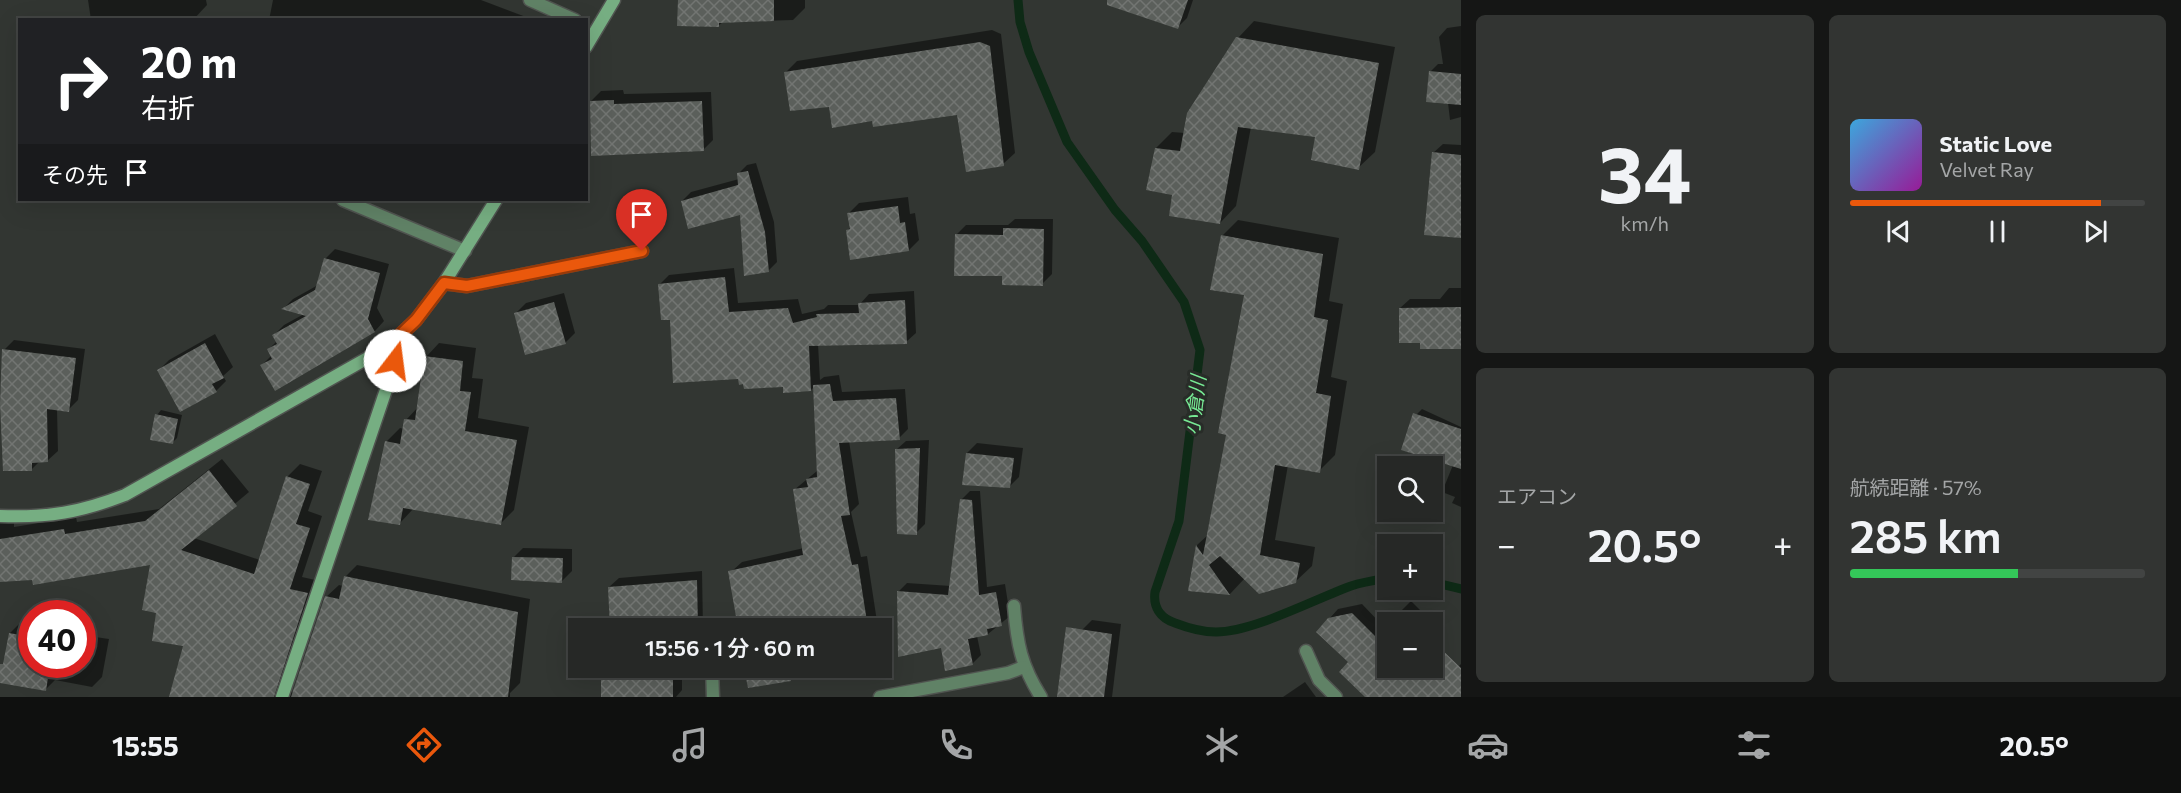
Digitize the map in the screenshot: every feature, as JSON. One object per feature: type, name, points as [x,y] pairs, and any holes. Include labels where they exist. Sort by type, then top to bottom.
[{"type":"street","points":[[530,0],[570,18]]},
{"type":"street","points":[[591,29],[614,0]]},
{"type":"street","points":[[345,201],[465,251]]},
{"type":"street","points":[[0,516],[39,518],[83,509],[125,495],[373,355],[397,338],[416,320],[444,283],[495,201]]},
{"type":"street","points":[[444,283],[467,286],[642,251]]},
{"type":"street","points":[[282,697],[390,378],[397,338]]},
{"type":"street","points":[[1014,606],[1017,645],[1024,668],[1041,697]]},
{"type":"street","points":[[1306,651],[1319,680],[1336,697]]},
{"type":"street","points":[[880,697],[1024,668]]},
{"type":"street","points":[[712,678],[713,697]]},
{"type":"building","points":[[678,0],[774,0],[774,21],[719,23],[719,27],[677,26]]},
{"type":"building","points":[[1107,0],[1188,0],[1178,29],[1107,5]]},
{"type":"building","points":[[1236,37],[1379,63],[1359,170],[1311,160],[1315,137],[1238,127],[1220,224],[1169,216],[1172,195],[1146,190],[1155,148],[1180,151],[1187,113]]},
{"type":"building","points":[[980,42],[990,46],[1004,166],[966,172],[957,115],[873,127],[872,121],[832,128],[829,107],[790,111],[784,72]]},
{"type":"building","points":[[1429,71],[1461,74],[1461,105],[1426,102]]},
{"type":"building","points":[[614,100],[614,104],[702,101],[704,151],[591,156],[590,101]]},
{"type":"building","points":[[1432,152],[1461,155],[1461,238],[1424,235]]},
{"type":"building","points":[[748,171],[765,232],[769,272],[744,276],[740,215],[688,229],[681,201],[738,185],[737,173]]},
{"type":"building","points":[[898,206],[900,223],[905,222],[909,251],[850,260],[846,230],[850,229],[847,213]]},
{"type":"building","points":[[1003,228],[1044,229],[1043,286],[1002,285],[1002,276],[954,276],[955,234],[1003,235]]},
{"type":"building","points":[[1221,235],[1323,254],[1314,317],[1328,320],[1316,393],[1331,396],[1320,473],[1275,465],[1260,555],[1300,563],[1296,583],[1259,594],[1220,556],[1209,565],[1230,595],[1188,591],[1196,545],[1203,555],[1226,435],[1218,433],[1244,295],[1210,290]]},
{"type":"building","points":[[324,258],[380,273],[368,319],[375,332],[275,391],[260,365],[272,359],[267,349],[277,344],[272,335],[306,316],[281,309],[315,290]]},
{"type":"building","points":[[725,277],[729,312],[788,308],[793,323],[817,317],[816,314],[859,313],[858,303],[905,300],[907,344],[809,346],[811,391],[783,393],[783,387],[744,389],[743,384],[739,385],[738,379],[673,383],[670,320],[661,320],[658,284]]},
{"type":"building","points":[[554,302],[566,344],[525,355],[514,313]]},
{"type":"building","points":[[1461,307],[1461,349],[1420,349],[1420,343],[1399,343],[1399,308]]},
{"type":"building","points":[[205,343],[224,378],[212,384],[217,392],[180,412],[157,370]]},
{"type":"building","points":[[2,349],[76,358],[69,412],[47,409],[48,462],[32,463],[32,471],[3,471],[0,403]]},
{"type":"building","points":[[424,356],[463,361],[460,391],[471,392],[465,431],[517,440],[501,525],[403,508],[400,525],[368,520],[385,441],[400,444],[404,419],[415,420]]},
{"type":"building","points":[[830,384],[833,401],[896,398],[900,440],[839,443],[850,515],[841,516],[852,565],[858,564],[866,618],[736,618],[728,571],[803,555],[793,489],[808,487],[806,479],[817,477],[813,385]]},
{"type":"building","points":[[1413,413],[1461,429],[1461,469],[1443,463],[1443,456],[1420,456],[1401,450]]},
{"type":"building","points":[[155,414],[178,419],[173,444],[150,440]]},
{"type":"building","points":[[920,448],[917,535],[897,534],[895,449]]},
{"type":"building","points":[[966,453],[1014,458],[1010,488],[962,485]]},
{"type":"building","points":[[209,470],[237,506],[181,550],[254,574],[286,476],[310,484],[296,524],[310,528],[290,589],[308,593],[274,697],[169,697],[183,646],[152,641],[156,613],[142,610],[150,565],[33,585],[32,580],[0,582],[0,539],[64,529],[65,534],[145,521]]},
{"type":"building","points":[[960,499],[972,500],[979,595],[996,592],[1002,626],[987,629],[988,635],[968,639],[973,665],[945,671],[941,648],[898,657],[897,591],[948,595]]},
{"type":"building","points":[[512,557],[563,558],[562,583],[511,580]]},
{"type":"building","points":[[344,576],[518,612],[508,697],[291,697],[325,596],[339,599]]},
{"type":"building","points":[[697,580],[698,618],[610,618],[608,587]]},
{"type":"building","points":[[1352,613],[1375,636],[1377,634],[1377,678],[1443,678],[1443,651],[1461,668],[1461,697],[1365,697],[1339,672],[1348,662],[1316,632],[1328,618]]},
{"type":"building","points":[[1066,627],[1112,634],[1104,697],[1057,697]]},
{"type":"building","points":[[9,633],[18,635],[18,678],[48,678],[46,691],[0,683],[0,664],[3,664]]},
{"type":"building","points":[[601,678],[673,678],[673,697],[601,697]]},
{"type":"building","points":[[746,678],[791,678],[791,681],[748,688]]},
{"type":"waterway","name":"小倉川","points":[[1018,0],[1020,22],[1029,52],[1067,142],[1115,210],[1142,241],[1184,302],[1200,350],[1179,521],[1155,592],[1156,607],[1165,618],[1190,628],[1210,632],[1231,631],[1284,614],[1351,586],[1377,580]]},
{"type":"waterway","name":"小倉川","points":[[1443,585],[1461,589]]},
{"type":"route","points":[[395,361],[397,338],[416,320],[444,283],[467,286],[642,251]]}]
